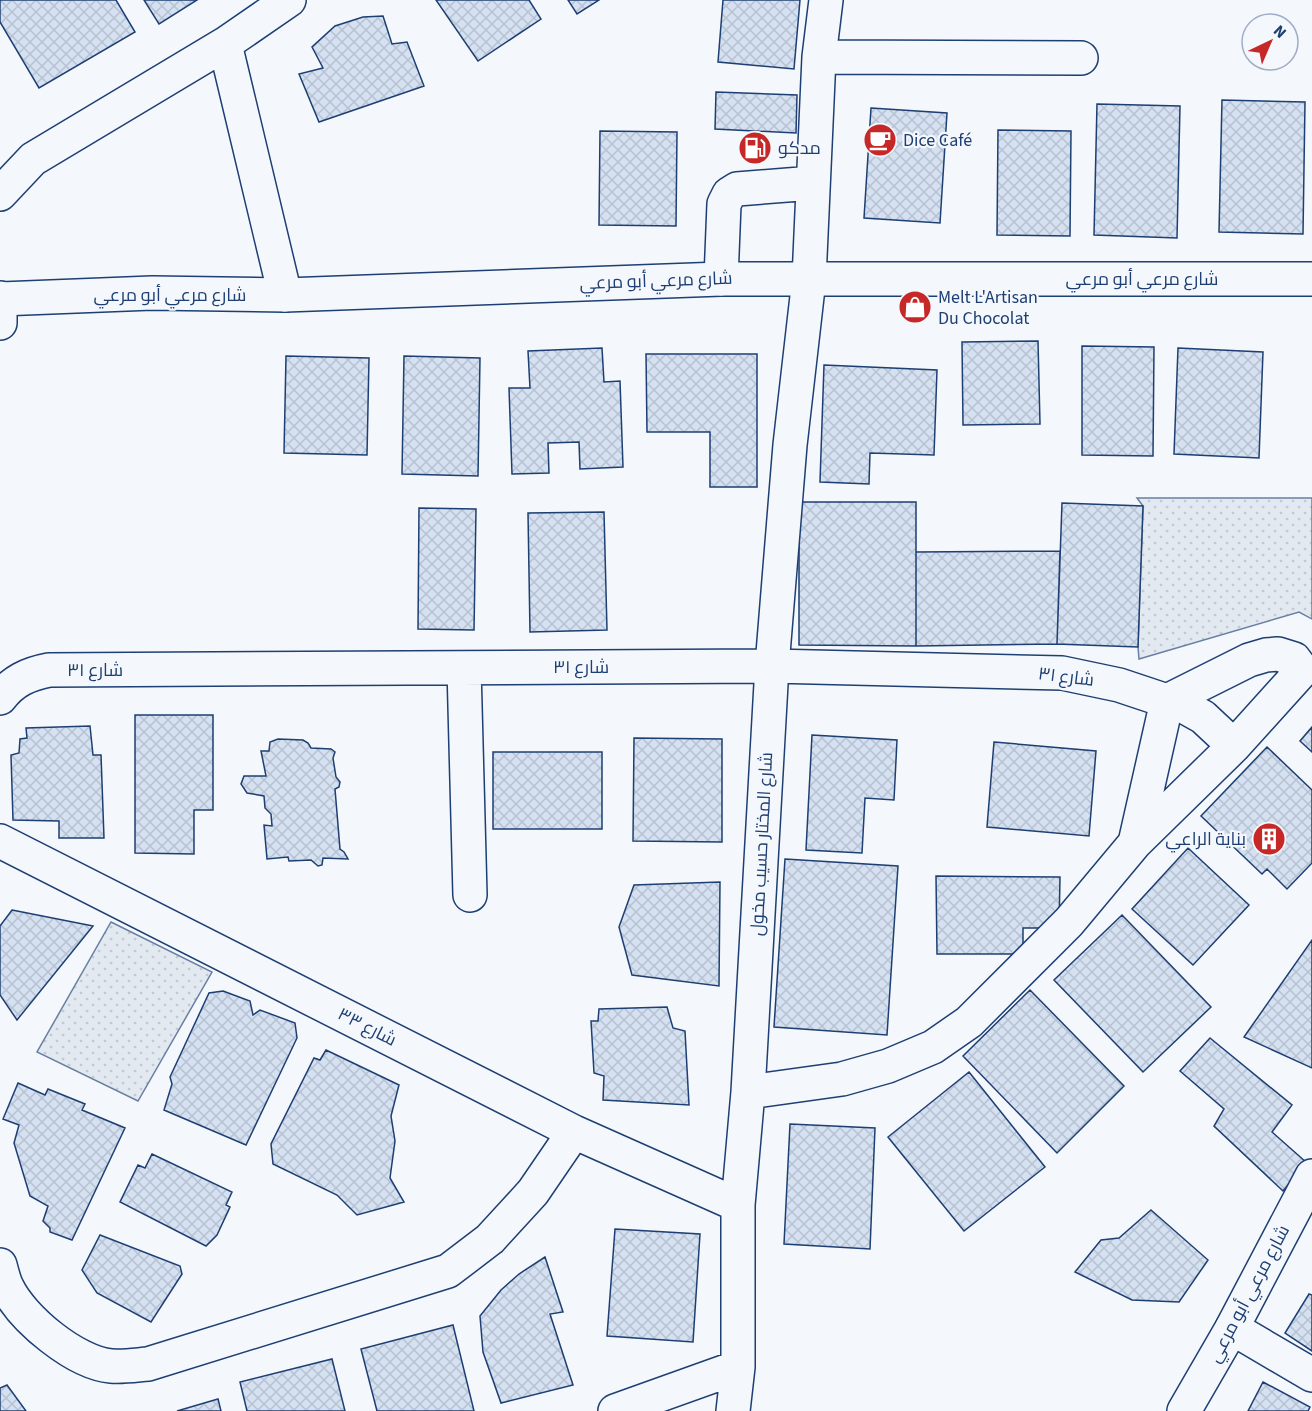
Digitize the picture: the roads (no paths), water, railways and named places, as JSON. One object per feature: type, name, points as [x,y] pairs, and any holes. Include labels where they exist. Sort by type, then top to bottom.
[{"type":"street","points":[[0,194],[33,159],[225,44],[289,0]]},
{"type":"street","name":"شارع المختار حسيب مخول","points":[[733,1411],[738,1367],[738,1205],[748,1092],[772,666],[790,445],[809,279],[819,57],[826,0]]},
{"type":"street","points":[[225,44],[285,295]]},
{"type":"street","points":[[819,57],[1081,58]]},
{"type":"street","points":[[722,279],[724,204],[729,194],[737,189],[813,183]]},
{"type":"street","name":"شارع مرعي أبو مرعي","points":[[0,299],[152,293],[285,295],[722,279],[1312,279]]},
{"type":"street","points":[[0,299],[0,322]]},
{"type":"street","points":[[748,1092],[842,1079],[888,1066],[933,1047],[969,1022],[1060,930],[1135,843],[1234,746],[1299,674],[1300,667],[1294,659],[1278,654],[1249,660],[1167,701],[1135,843]]},
{"type":"street","name":"شارع ٣١","points":[[0,698],[16,681],[32,673],[49,670],[772,666],[1062,674],[1119,685],[1185,707],[1203,717],[1234,746]]},
{"type":"street","points":[[464,668],[470,895]]},
{"type":"street","name":"شارع ٣٣","points":[[0,841],[574,1132],[738,1205]]},
{"type":"street","points":[[0,1265],[7,1288],[21,1308],[50,1337],[78,1355],[110,1366],[148,1364],[448,1271],[490,1239],[533,1192],[574,1132]]},
{"type":"street","name":"شارع مرعي أبو مرعي","points":[[1184,1411],[1233,1328],[1312,1176]]},
{"type":"street","points":[[1233,1328],[1312,1375]]},
{"type":"street","points":[[615,1411],[738,1367]]},
{"type":"place","name":"Dice Café","points":[[880,140]]},
{"type":"place","name":"مدكو","points":[[755,148]]},
{"type":"place","name":"Melt L'Artisan Du Chocolat","points":[[915,307]]},
{"type":"place","name":"بناية الراعي","points":[[1269,839]]}]
